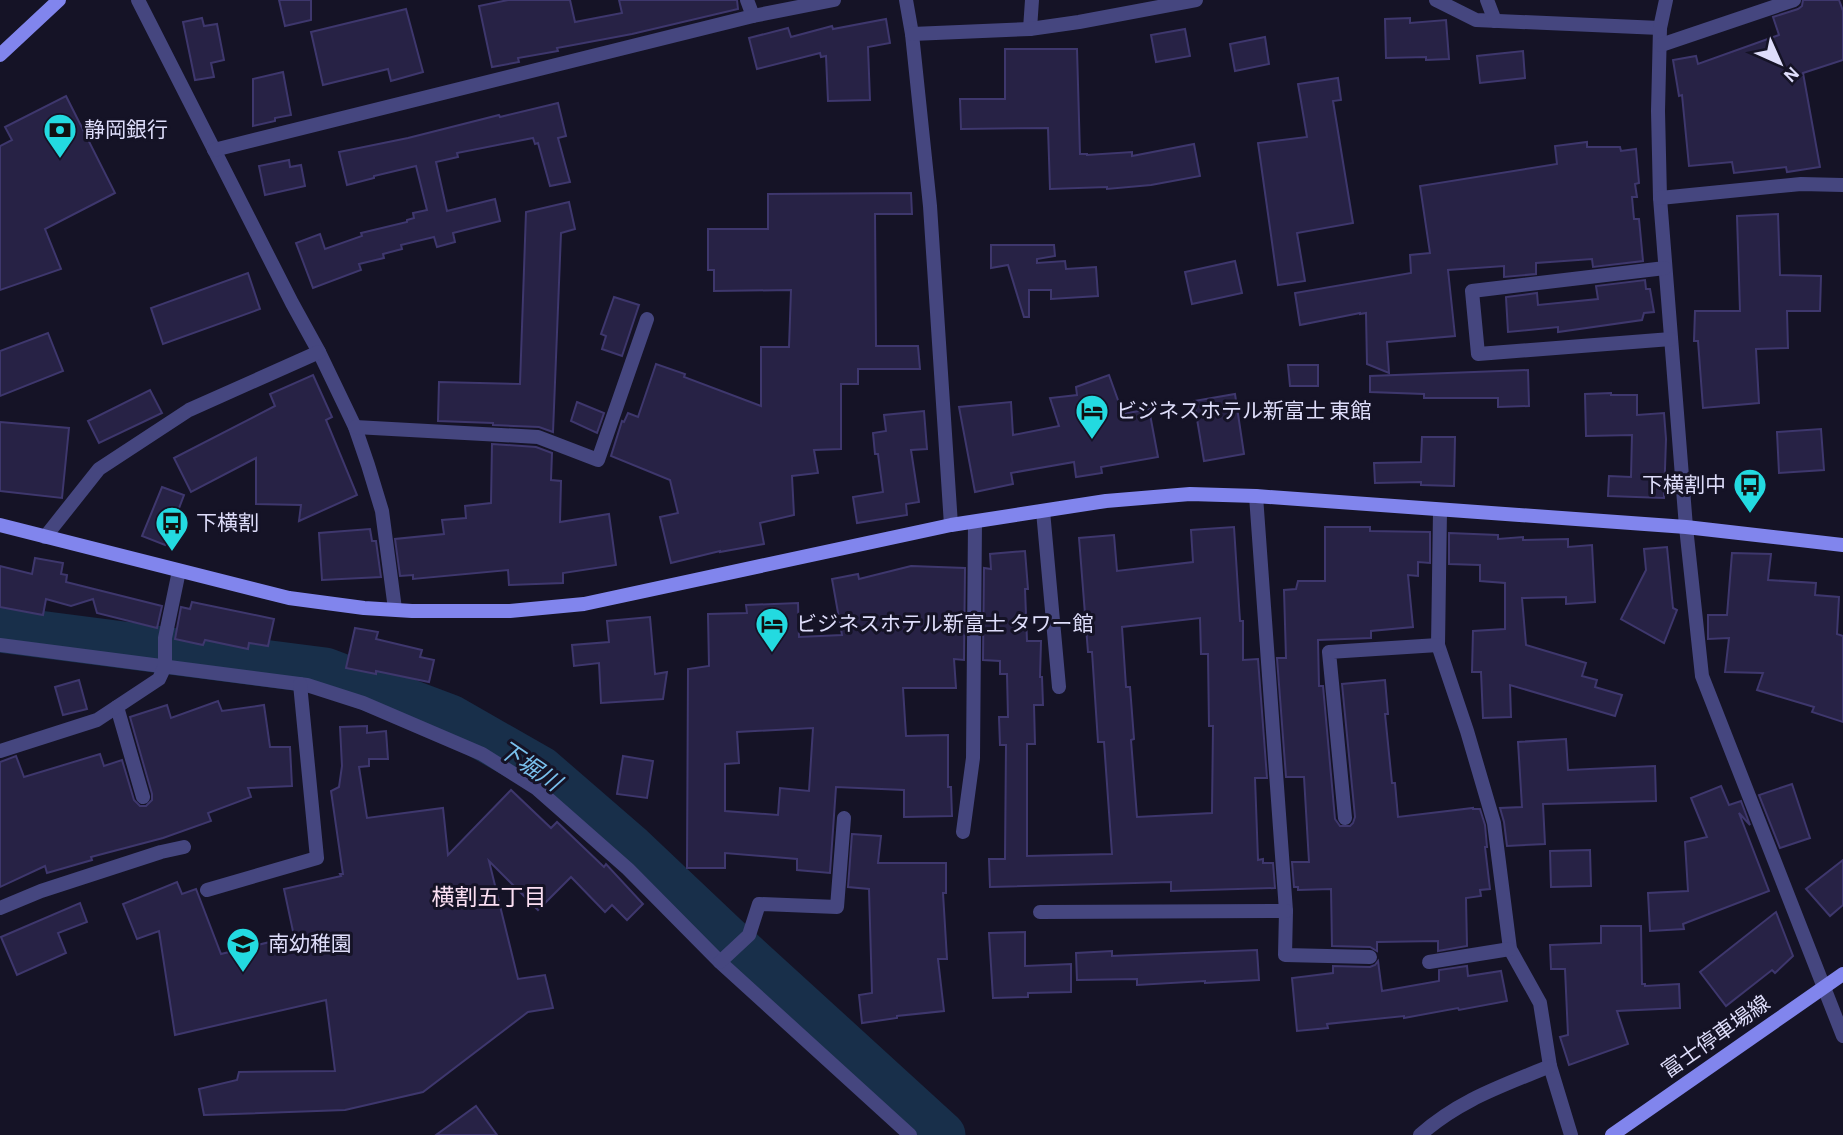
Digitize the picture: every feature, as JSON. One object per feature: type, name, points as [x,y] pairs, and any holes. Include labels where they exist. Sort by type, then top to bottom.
[{"type":"street","points":[[0,55],[59,0]]},
{"type":"street","points":[[138,0],[355,427],[382,511],[395,609]]},
{"type":"street","points":[[747,0],[753,16]]},
{"type":"street","points":[[214,150],[753,16],[834,0]]},
{"type":"street","points":[[906,0],[930,206],[951,525]]},
{"type":"street","points":[[1030,29],[1032,0]]},
{"type":"street","points":[[912,34],[1030,29],[1196,0]]},
{"type":"street","points":[[1436,0],[1476,20],[1660,28]]},
{"type":"street","points":[[1487,0],[1495,21]]},
{"type":"street","points":[[1666,0],[1660,28],[1660,198],[1686,527],[1702,676],[1843,1036]]},
{"type":"street","points":[[1661,45],[1794,0]]},
{"type":"street","points":[[1660,198],[1801,184],[1843,185]]},
{"type":"street","points":[[1665,268],[1472,290],[1478,354],[1671,339]]},
{"type":"street","points":[[355,427],[538,438],[597,460],[648,319]]},
{"type":"street","points":[[45,537],[99,469],[189,410],[319,352]]},
{"type":"street","points":[[0,525],[289,598],[412,611],[510,611],[584,604],[951,525],[1106,501],[1190,494],[1256,496],[1686,527],[1843,545]]},
{"type":"street","points":[[1256,496],[1286,911],[1285,955],[1370,957]]},
{"type":"street","points":[[1044,511],[1059,687]]},
{"type":"street","points":[[1440,511],[1438,645],[1494,823],[1510,949],[1540,1003],[1550,1066],[1571,1135]]},
{"type":"street","points":[[963,832],[973,758],[975,522]]},
{"type":"street","points":[[0,751],[97,720],[159,680],[166,666],[165,638],[179,571]]},
{"type":"street","points":[[0,645],[300,684],[363,703],[482,754],[536,788],[628,869],[721,961],[910,1135]]},
{"type":"street","points":[[1345,818],[1329,652],[1438,645]]},
{"type":"street","points":[[206,890],[317,858],[300,684]]},
{"type":"street","points":[[117,707],[142,797]]},
{"type":"street","points":[[721,961],[749,935],[760,904],[837,907],[844,818]]},
{"type":"street","points":[[0,908],[41,891],[184,847]]},
{"type":"street","points":[[1041,912],[1286,911]]},
{"type":"street","points":[[1429,962],[1510,949]]},
{"type":"street","name":"富士停車場線","points":[[1612,1135],[1843,974]]},
{"type":"street","points":[[1420,1135],[1434,1122],[1466,1101],[1550,1066]]},
{"type":"building","points":[[279,0],[311,0],[311,20],[285,26]]},
{"type":"building","points":[[508,0],[570,0],[575,22],[622,13],[619,0],[737,0],[738,9],[632,34],[557,48],[558,51],[518,58],[519,62],[492,67],[479,6]]},
{"type":"building","points":[[1803,0],[1839,0],[1843,11],[1843,60],[1803,73],[1820,167],[1787,172],[1786,167],[1734,173],[1732,162],[1689,166],[1682,95],[1679,96],[1673,60],[1696,56],[1698,64],[1779,35],[1773,17],[1798,9]]},
{"type":"building","points":[[406,9],[423,72],[391,81],[388,69],[323,85],[311,32]]},
{"type":"building","points":[[202,18],[204,26],[217,24],[224,60],[211,63],[214,77],[195,80],[183,22]]},
{"type":"building","points":[[1410,18],[1410,23],[1446,20],[1449,59],[1386,58],[1385,19]]},
{"type":"building","points":[[886,19],[890,43],[868,47],[870,100],[828,101],[826,56],[821,57],[820,53],[757,69],[749,38],[788,28],[791,37],[832,26],[833,29]]},
{"type":"building","points":[[1185,29],[1190,56],[1156,62],[1151,35]]},
{"type":"building","points":[[1265,37],[1269,64],[1235,71],[1230,44]]},
{"type":"building","points":[[1005,49],[1077,49],[1080,154],[1132,152],[1132,156],[1194,144],[1200,176],[1151,185],[1107,189],[1050,189],[1048,128],[961,129],[960,99],[1005,99]]},
{"type":"building","points":[[1523,51],[1525,78],[1480,83],[1477,56]]},
{"type":"building","points":[[283,72],[291,115],[253,126],[253,79]]},
{"type":"building","points":[[1338,78],[1341,100],[1333,101],[1353,223],[1297,233],[1305,281],[1278,285],[1258,143],[1307,137],[1298,84]]},
{"type":"building","points":[[66,96],[115,193],[45,229],[61,269],[0,290],[0,146],[12,140],[5,127]]},
{"type":"building","points":[[558,103],[566,136],[558,138],[570,182],[550,186],[538,143],[535,144],[533,138],[457,153],[458,157],[436,162],[447,211],[495,199],[500,221],[453,233],[455,242],[437,247],[434,237],[401,245],[402,249],[383,254],[384,258],[359,264],[361,270],[313,288],[296,243],[320,234],[325,249],[362,236],[361,233],[407,222],[414,218],[413,213],[427,210],[416,166],[347,185],[339,152]]},
{"type":"building","points":[[1587,142],[1587,147],[1620,147],[1621,151],[1636,149],[1639,183],[1635,184],[1637,197],[1632,197],[1634,219],[1639,219],[1643,261],[1593,267],[1592,259],[1536,263],[1536,274],[1504,277],[1504,266],[1448,270],[1455,336],[1387,342],[1389,373],[1367,364],[1366,313],[1300,325],[1295,293],[1411,273],[1410,255],[1430,253],[1420,186],[1557,164],[1555,146]]},
{"type":"building","points":[[289,160],[290,167],[301,165],[305,186],[265,195],[259,166]]},
{"type":"building","points":[[911,193],[912,214],[875,214],[876,346],[918,346],[920,369],[858,369],[858,384],[841,384],[841,449],[814,450],[818,473],[792,476],[794,515],[760,523],[764,544],[671,563],[660,517],[678,513],[670,480],[611,456],[622,421],[624,422],[628,413],[638,417],[656,364],[761,406],[761,347],[789,347],[791,290],[714,291],[714,270],[708,270],[708,229],[768,229],[768,194]]},
{"type":"building","points":[[569,202],[575,229],[561,233],[553,432],[539,427],[438,421],[439,382],[520,384],[526,212]]},
{"type":"building","points":[[1778,214],[1780,275],[1821,276],[1820,311],[1787,311],[1788,348],[1756,349],[1759,403],[1703,408],[1698,341],[1694,341],[1695,311],[1740,311],[1737,216]]},
{"type":"building","points":[[991,245],[1054,245],[1055,256],[1037,259],[1037,263],[1065,261],[1066,269],[1096,267],[1098,296],[1051,299],[1051,290],[1029,290],[1029,317],[1024,317],[1008,265],[991,268]]},
{"type":"building","points":[[1235,261],[1242,293],[1192,304],[1185,272]]},
{"type":"building","points":[[248,273],[260,309],[163,344],[151,308]]},
{"type":"building","points":[[1645,280],[1646,289],[1650,289],[1654,312],[1644,313],[1642,320],[1558,332],[1558,327],[1508,332],[1506,297],[1537,293],[1538,305],[1598,299],[1596,286]]},
{"type":"building","points":[[614,297],[639,305],[622,356],[602,349],[606,336],[601,334]]},
{"type":"building","points":[[48,333],[63,371],[0,396],[0,351]]},
{"type":"building","points":[[1288,365],[1318,365],[1318,386],[1290,386]]},
{"type":"building","points":[[1528,370],[1529,406],[1498,407],[1498,398],[1424,398],[1424,394],[1370,392],[1370,376]]},
{"type":"building","points":[[313,375],[332,417],[326,420],[357,495],[299,521],[301,505],[256,504],[256,458],[191,492],[174,458],[275,406],[270,394]]},
{"type":"building","points":[[1109,375],[1123,414],[1149,409],[1158,457],[1101,467],[1102,473],[1076,477],[1074,462],[1011,473],[1013,484],[975,492],[959,407],[1011,402],[1013,435],[1059,426],[1050,398],[1077,395],[1076,387]]},
{"type":"building","points":[[150,390],[162,413],[99,443],[88,421]]},
{"type":"building","points":[[1235,394],[1244,454],[1204,461],[1194,401]]},
{"type":"building","points":[[1585,394],[1637,395],[1637,415],[1664,413],[1664,498],[1608,496],[1609,476],[1631,477],[1632,435],[1586,436]]},
{"type":"building","points":[[577,402],[604,413],[597,433],[571,421]]},
{"type":"building","points":[[924,411],[927,449],[911,450],[919,502],[906,504],[907,515],[857,523],[853,497],[883,492],[873,433],[886,431],[884,415]]},
{"type":"building","points":[[0,422],[69,428],[62,498],[0,491]]},
{"type":"building","points":[[1821,429],[1824,470],[1779,473],[1777,432]]},
{"type":"building","points":[[1422,437],[1455,437],[1454,486],[1421,485],[1421,482],[1375,483],[1374,463],[1421,462]]},
{"type":"building","points":[[492,444],[536,447],[552,453],[551,480],[561,481],[560,522],[609,514],[616,565],[563,573],[563,583],[509,585],[508,570],[413,579],[413,575],[400,576],[395,539],[444,534],[442,520],[466,518],[465,506],[491,503]]},
{"type":"building","points":[[162,487],[184,495],[165,545],[142,536]]},
{"type":"building","points":[[1234,527],[1240,621],[1243,621],[1243,660],[1258,659],[1267,778],[1255,778],[1258,860],[1273,863],[1275,888],[1171,891],[1171,882],[990,887],[989,859],[1005,859],[1006,745],[1000,745],[999,717],[1008,717],[1007,674],[1000,674],[1000,661],[983,660],[984,568],[991,569],[990,554],[1025,551],[1028,589],[1025,589],[1027,641],[1041,641],[1040,677],[1043,705],[1034,705],[1035,744],[1027,744],[1027,856],[1112,854],[1104,742],[1098,742],[1092,652],[1088,652],[1079,538],[1114,535],[1117,571],[1193,562],[1191,530]],"holes":[[[1200,618],[1201,654],[1208,654],[1209,726],[1213,726],[1212,813],[1137,817],[1130,687],[1126,687],[1122,627]]]},
{"type":"building","points":[[1325,527],[1370,527],[1370,531],[1430,532],[1430,563],[1418,562],[1418,576],[1408,575],[1413,627],[1371,631],[1371,638],[1318,640],[1319,686],[1323,686],[1335,819],[1340,826],[1350,826],[1355,817],[1342,684],[1385,680],[1388,714],[1385,714],[1398,817],[1480,809],[1485,825],[1490,889],[1480,890],[1481,896],[1466,898],[1467,946],[1438,951],[1438,941],[1377,942],[1377,951],[1370,947],[1332,946],[1331,889],[1298,890],[1298,887],[1294,887],[1292,862],[1309,862],[1304,777],[1286,777],[1277,658],[1286,658],[1284,590],[1296,589],[1298,581],[1325,581]]},
{"type":"building","points":[[370,529],[372,541],[376,541],[381,577],[322,580],[319,533]]},
{"type":"building","points":[[1449,533],[1498,535],[1498,539],[1568,539],[1568,547],[1592,545],[1595,602],[1566,604],[1566,597],[1522,598],[1526,645],[1586,663],[1582,676],[1597,680],[1595,687],[1622,695],[1615,716],[1510,685],[1511,717],[1483,718],[1481,672],[1472,672],[1473,631],[1505,629],[1505,583],[1480,581],[1480,565],[1449,564]]},
{"type":"building","points":[[1667,547],[1673,608],[1677,610],[1664,643],[1621,619],[1646,570],[1644,549]]},
{"type":"building","points":[[1732,553],[1771,554],[1768,580],[1816,583],[1815,595],[1839,597],[1837,634],[1843,636],[1843,722],[1812,712],[1814,707],[1757,690],[1763,673],[1725,672],[1729,638],[1708,639],[1708,615],[1727,615]]},
{"type":"building","points":[[35,558],[63,563],[61,574],[67,575],[66,582],[162,606],[157,628],[97,613],[93,599],[71,606],[46,599],[43,615],[0,607],[0,566],[32,574]]},
{"type":"building","points":[[911,566],[965,568],[964,660],[954,659],[956,688],[903,688],[906,736],[948,735],[948,787],[951,787],[952,816],[904,817],[904,790],[836,787],[830,873],[797,870],[797,859],[725,853],[725,868],[687,868],[688,669],[709,666],[708,614],[747,613],[746,605],[798,603],[799,637],[842,635],[832,579],[858,574],[859,579]],"holes":[[[813,728],[809,791],[780,788],[778,815],[725,811],[725,764],[739,763],[737,732]]]},
{"type":"building","points":[[192,602],[274,619],[268,646],[249,643],[248,649],[205,640],[203,645],[175,639],[181,607],[190,609]]},
{"type":"building","points":[[650,617],[655,674],[667,672],[663,699],[601,703],[599,663],[574,666],[572,645],[609,642],[607,621]]},
{"type":"building","points":[[355,628],[378,632],[376,639],[422,650],[420,657],[434,660],[429,682],[346,668]]},
{"type":"building","points":[[79,680],[87,709],[63,715],[55,687]]},
{"type":"building","points":[[218,701],[222,711],[264,705],[270,747],[290,747],[292,786],[248,788],[251,797],[208,813],[211,821],[47,873],[45,866],[0,887],[0,762],[16,756],[24,777],[100,754],[104,766],[122,760],[134,800],[140,806],[146,806],[152,800],[152,794],[130,717],[167,705],[171,718]]},
{"type":"building","points":[[367,726],[367,733],[386,731],[388,759],[369,759],[369,766],[359,767],[367,818],[443,808],[448,855],[511,790],[551,828],[557,822],[604,867],[606,864],[643,904],[627,920],[612,905],[605,912],[571,877],[538,910],[489,861],[518,979],[545,975],[553,1008],[528,1012],[423,1092],[345,1110],[204,1115],[199,1089],[237,1080],[239,1072],[335,1071],[326,1000],[175,1035],[159,931],[137,939],[123,904],[177,882],[182,894],[196,889],[221,954],[294,936],[284,889],[343,874],[331,791],[339,787],[342,766],[340,727]]},
{"type":"building","points":[[1566,739],[1568,770],[1655,766],[1656,801],[1543,804],[1545,844],[1507,846],[1500,808],[1522,807],[1518,742]]},
{"type":"building","points":[[623,756],[653,761],[647,798],[617,794]]},
{"type":"building","points":[[1792,784],[1810,838],[1780,848],[1759,795]]},
{"type":"building","points":[[1721,786],[1729,805],[1741,801],[1750,825],[1739,813],[1769,891],[1683,924],[1684,929],[1650,931],[1648,893],[1688,891],[1685,842],[1707,837],[1691,798]]},
{"type":"building","points":[[852,834],[881,836],[878,863],[946,863],[946,893],[943,893],[947,959],[938,959],[944,1011],[862,1023],[859,995],[872,993],[869,889],[848,887]]},
{"type":"building","points":[[1590,850],[1591,886],[1551,887],[1550,851]]},
{"type":"building","points":[[1843,860],[1843,905],[1830,916],[1806,889]]},
{"type":"building","points":[[80,903],[87,922],[58,933],[66,953],[17,975],[1,937]]},
{"type":"building","points":[[1776,912],[1793,956],[1775,973],[1772,970],[1726,1006],[1700,972]]},
{"type":"building","points":[[1601,926],[1641,926],[1642,984],[1679,984],[1680,1008],[1617,1011],[1628,1044],[1569,1065],[1560,1037],[1568,1035],[1565,969],[1551,969],[1550,945],[1601,943]]},
{"type":"building","points":[[1025,932],[1025,966],[1071,964],[1071,992],[1028,993],[1028,997],[993,998],[989,933]]},
{"type":"building","points":[[1257,950],[1259,980],[1137,985],[1137,979],[1077,980],[1076,953],[1112,951],[1112,956]]},
{"type":"building","points":[[1378,961],[1382,991],[1439,981],[1439,970],[1467,966],[1468,976],[1501,971],[1507,1001],[1404,1018],[1327,1024],[1328,1028],[1297,1031],[1292,978],[1333,973],[1333,966],[1370,967]]},
{"type":"building","points":[[476,1106],[497,1135],[436,1135]]},
{"type":"waterway","name":"下堀川","points":[[0,629],[325,671],[450,718],[541,770],[631,848],[942,1135]]},
{"type":"place","name":"静岡銀行","points":[[60,160]]},
{"type":"place","name":"ビジネスホテル新富士 東館","points":[[1092,441]]},
{"type":"place","name":"下横割中","points":[[1750,515]]},
{"type":"place","name":"下横割","points":[[172,553]]},
{"type":"place","name":"ビジネスホテル新富士 タワー館","points":[[772,654]]},
{"type":"place","name":"南幼稚園","points":[[243,974]]},
{"type":"district","name":"横割五丁目","points":[[489,898]]}]
